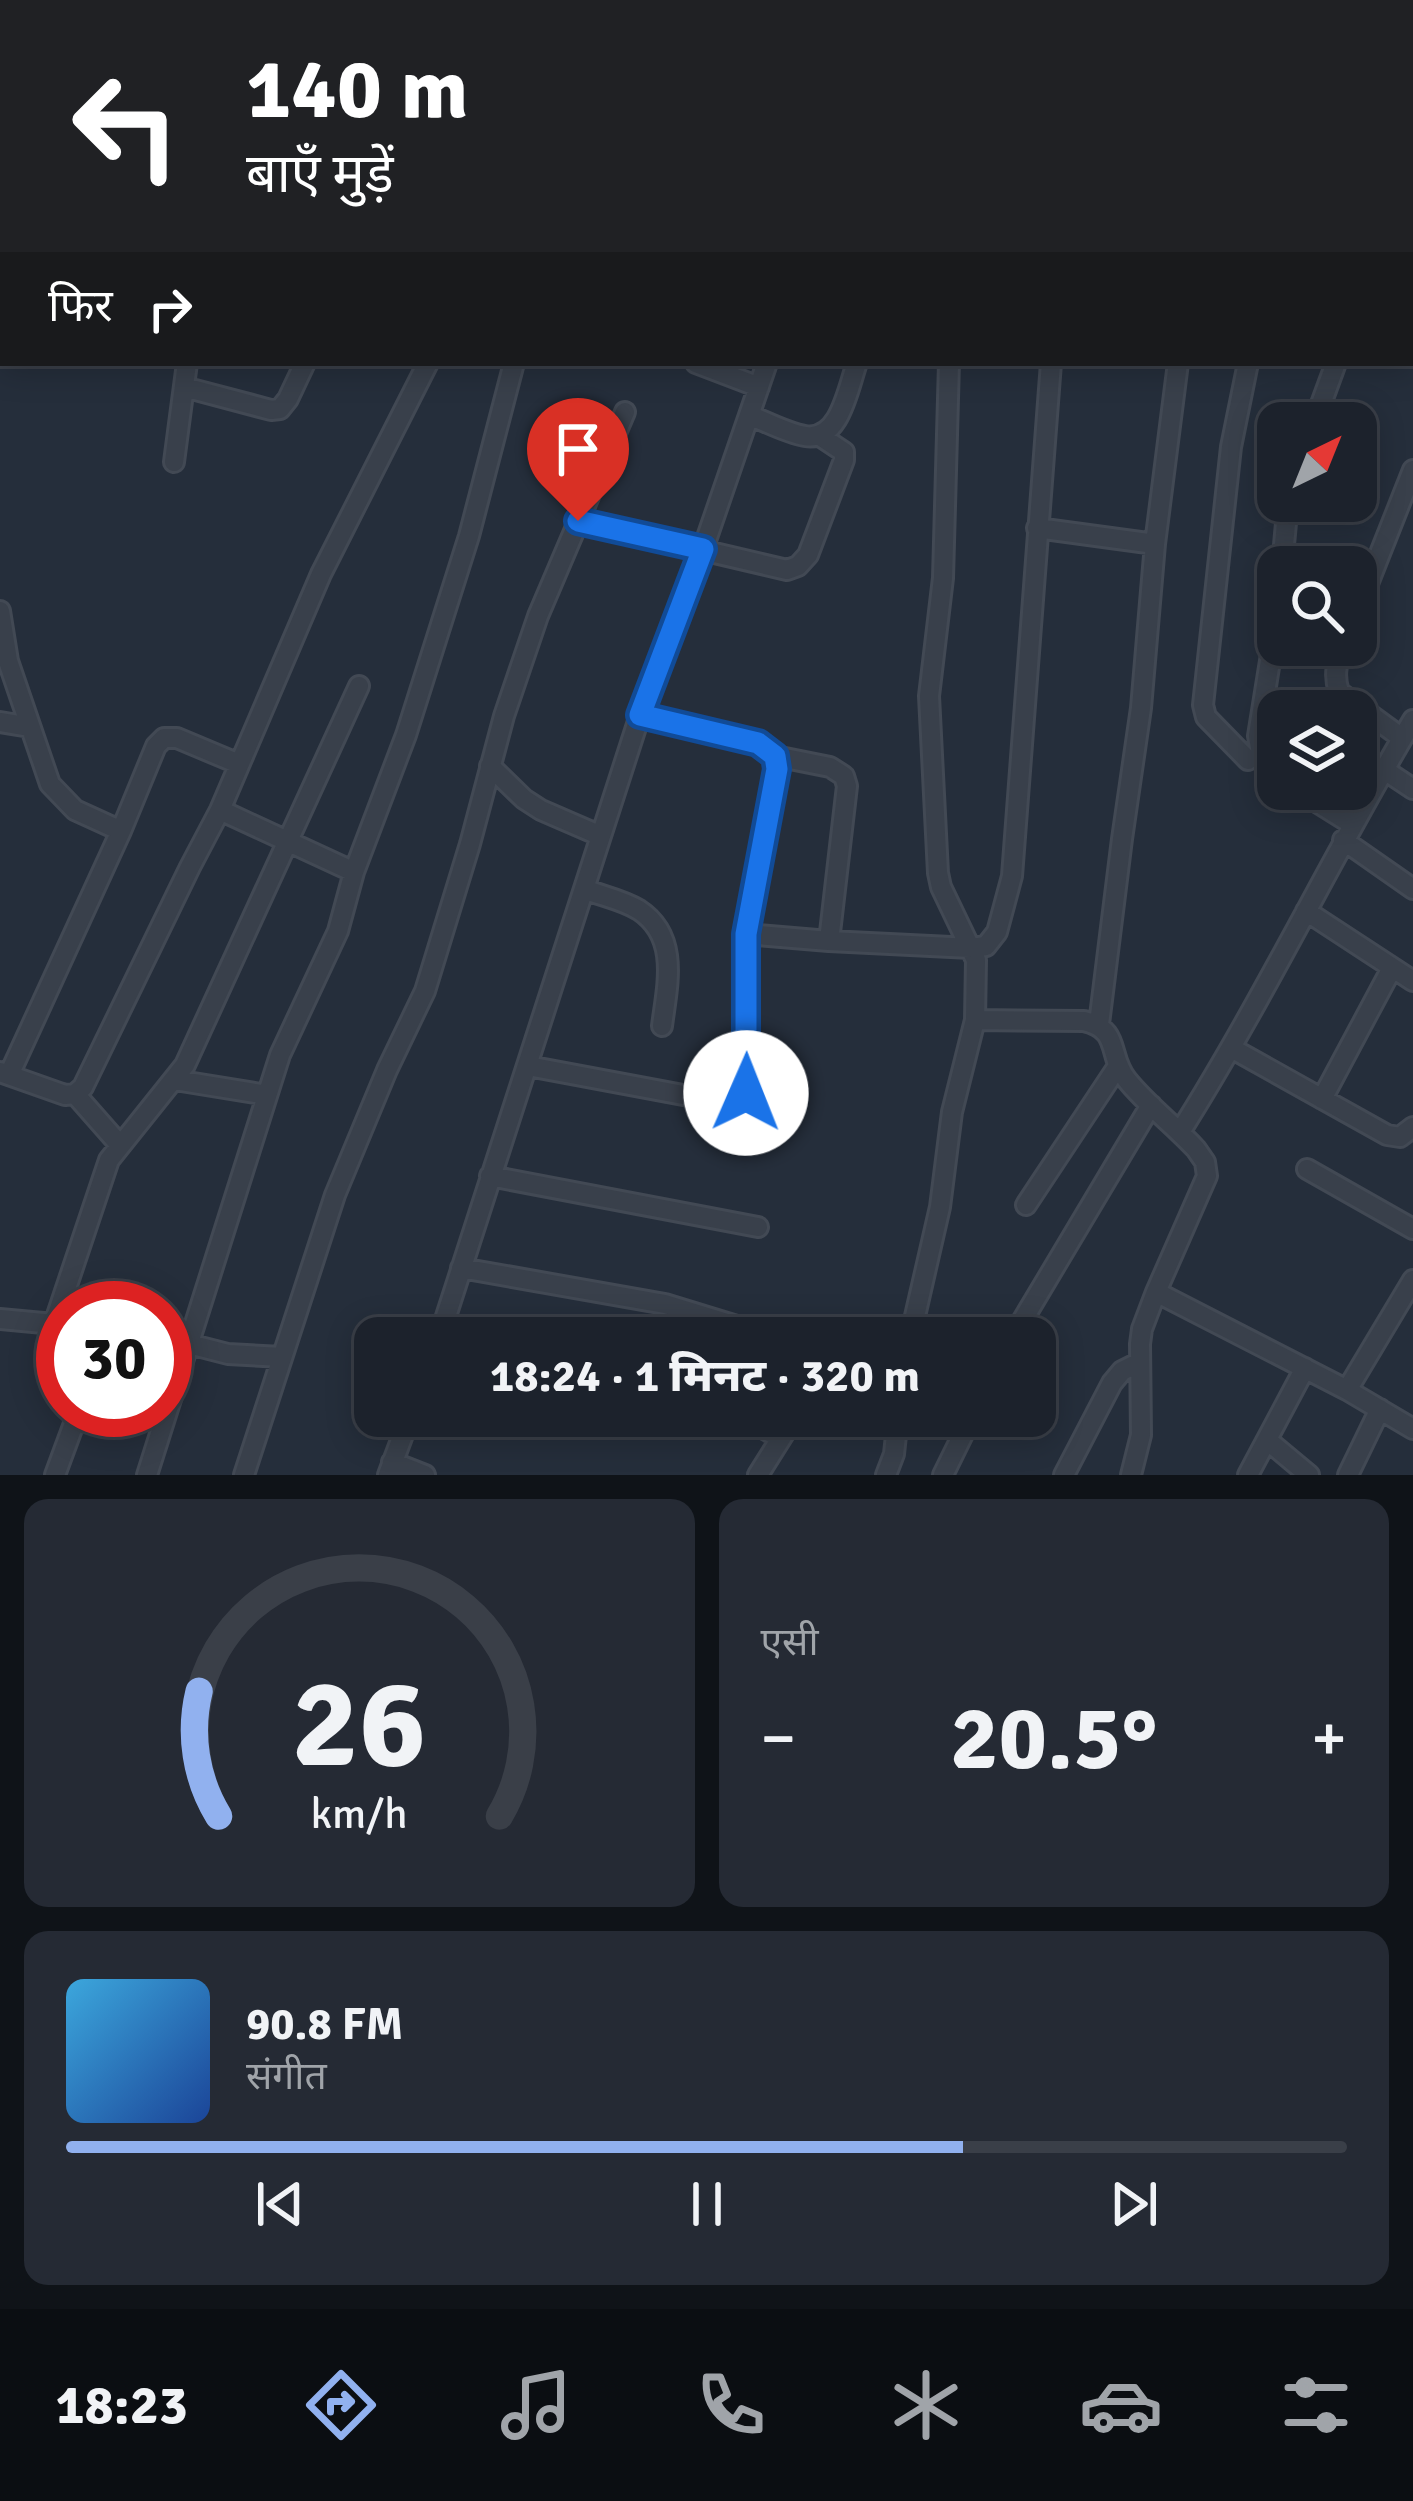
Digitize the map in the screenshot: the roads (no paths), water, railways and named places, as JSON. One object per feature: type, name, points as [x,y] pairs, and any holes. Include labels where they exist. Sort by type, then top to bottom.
[{"type":"street","points":[[174,462],[187,366]]},
{"type":"street","points":[[184,387],[280,409],[304,366]]},
{"type":"street","points":[[239,764],[178,738],[164,737],[156,746],[121,831],[4,1073],[65,1095],[83,1087],[220,810],[321,574],[425,366]]},
{"type":"street","points":[[192,1335],[280,1055],[338,931],[354,872],[406,735],[463,558],[508,366]]},
{"type":"street","points":[[704,366],[759,387]]},
{"type":"street","points":[[446,1317],[640,715],[766,366]]},
{"type":"street","points":[[820,436],[832,427],[856,366]]},
{"type":"street","points":[[915,1317],[940,1207],[952,1112],[975,1020],[976,960],[938,873],[929,695],[943,578],[949,366]]},
{"type":"street","points":[[746,934],[971,948],[986,946],[997,932],[1012,877],[1051,366]]},
{"type":"street","points":[[1099,1024],[1142,708],[1178,366]]},
{"type":"street","points":[[1247,366],[1231,448],[1203,705],[1206,717],[1248,760]]},
{"type":"street","points":[[1322,402],[1335,366]]},
{"type":"street","points":[[244,1475],[334,1195],[425,991],[538,616],[625,412]]},
{"type":"street","points":[[578,521],[787,570],[798,566],[808,555],[844,452],[820,436],[805,436],[749,415]]},
{"type":"street","points":[[1377,561],[1413,470]]},
{"type":"street","points":[[1037,528],[1156,544]]},
{"type":"street","points":[[0,610],[8,661],[50,784],[75,810],[121,831]]},
{"type":"street","points":[[1336,666],[1339,692],[1402,738]]},
{"type":"street","points":[[68,1281],[109,1160],[185,1065],[359,686]]},
{"type":"street","points":[[640,715],[758,743],[775,756],[830,767],[844,776],[847,786],[829,941]]},
{"type":"street","points":[[1180,1132],[1233,1049],[1413,720]]},
{"type":"street","points":[[0,722],[30,727]]},
{"type":"street","points":[[528,1066],[726,1103],[746,1093],[746,934],[777,769],[775,756]]},
{"type":"street","points":[[490,766],[541,810],[602,836]]},
{"type":"street","points":[[1383,769],[1413,789]]},
{"type":"street","points":[[220,810],[354,872]]},
{"type":"street","points":[[1321,810],[1413,889]]},
{"type":"street","points":[[584,890],[633,907],[653,924],[670,962],[662,1026]]},
{"type":"street","points":[[1306,911],[1413,981]]},
{"type":"street","points":[[1322,1099],[1392,968]]},
{"type":"street","points":[[975,1020],[1099,1024],[1110,1036],[1125,1078],[1205,1162],[1207,1176],[1142,1329],[1141,1435],[1131,1475]]},
{"type":"street","points":[[1233,1049],[1388,1135],[1400,1137],[1413,1126]]},
{"type":"street","points":[[1026,1205],[1118,1066]]},
{"type":"street","points":[[176,1080],[267,1095]]},
{"type":"street","points":[[75,1094],[119,1144]]},
{"type":"street","points":[[1025,1317],[1151,1105]]},
{"type":"street","points":[[1307,1169],[1413,1229]]},
{"type":"street","points":[[490,1176],[758,1228]]},
{"type":"street","points":[[461,1268],[664,1304],[707,1317]]},
{"type":"street","points":[[1348,1390],[1413,1280]]},
{"type":"street","points":[[1156,1292],[1348,1390],[1413,1429]]},
{"type":"street","points":[[1393,1313],[1413,1325]]},
{"type":"street","points":[[0,1319],[36,1322]]},
{"type":"street","points":[[192,1346],[228,1354],[282,1357]]},
{"type":"street","points":[[1064,1475],[1112,1383],[1122,1371],[1140,1362]]},
{"type":"street","points":[[1248,1475],[1305,1368]]},
{"type":"street","points":[[1348,1475],[1380,1409]]},
{"type":"street","points":[[56,1475],[69,1437]]},
{"type":"street","points":[[147,1475],[159,1437]]},
{"type":"street","points":[[402,1437],[390,1469],[425,1475]]},
{"type":"street","points":[[886,1475],[896,1437]]},
{"type":"street","points":[[943,1475],[962,1437]]},
{"type":"street","points":[[758,1475],[780,1438]]},
{"type":"street","points":[[1267,1440],[1309,1475]]}]
